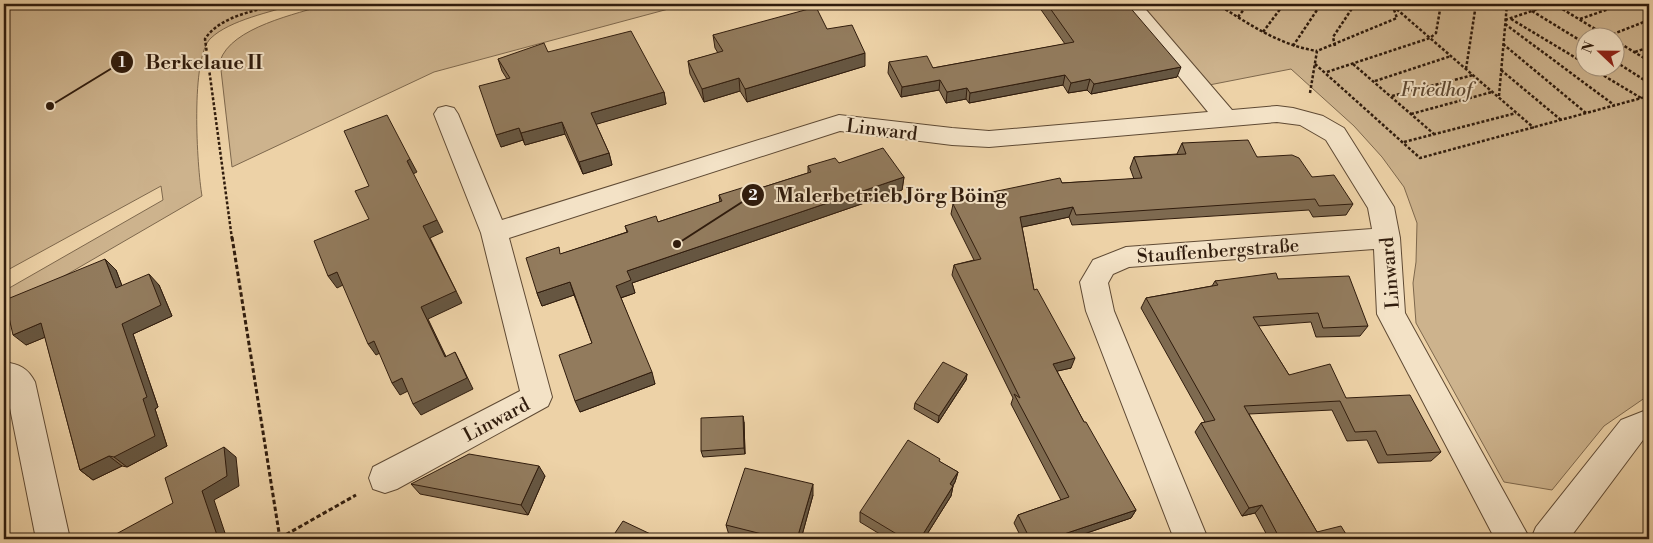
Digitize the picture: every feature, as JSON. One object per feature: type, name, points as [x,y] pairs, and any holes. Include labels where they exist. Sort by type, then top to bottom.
[{"type":"street","points":[[1130,4],[1226,118]]},
{"type":"street","name":"Linward","points":[[385,478],[537,397],[494,233],[446,114]]},
{"type":"street","name":"Linward","points":[[494,233],[839,123],[880,126],[960,138],[989,139],[1277,114],[1306,118],[1325,126],[1342,144],[1381,207],[1387,238],[1391,314],[1513,539]]},
{"type":"street","name":"Stauffenbergstraße","points":[[1191,539],[1100,311],[1094,282],[1103,267],[1126,257],[1387,238]]},
{"type":"street","points":[[4,374],[13,376],[20,382],[53,539]]},
{"type":"street","points":[[1548,539],[1632,430],[1649,423]]},
{"type":"path","points":[[278,4],[217,26],[208,32],[205,39],[234,252],[280,539],[385,478]]},
{"type":"path","points":[[1217,4],[1263,32],[1293,46],[1317,51],[1335,46],[1397,18],[1393,5]]},
{"type":"path","points":[[1238,17],[1248,4]]},
{"type":"path","points":[[1263,32],[1284,4]]},
{"type":"path","points":[[1293,46],[1321,4]]},
{"type":"path","points":[[1335,46],[1334,37],[1355,4]]},
{"type":"path","points":[[1326,72],[1430,38],[1436,33],[1441,4]]},
{"type":"path","points":[[1466,69],[1476,4]]},
{"type":"path","points":[[1498,97],[1507,4]]},
{"type":"path","points":[[1505,22],[1511,18],[1553,4],[1594,28]]},
{"type":"path","points":[[1580,19],[1623,4]]},
{"type":"path","points":[[1393,5],[1534,128]]},
{"type":"path","points":[[1532,11],[1576,38]]},
{"type":"path","points":[[1511,18],[1576,58]]},
{"type":"path","points":[[1626,30],[1649,20]]},
{"type":"path","points":[[1505,22],[1614,106]]},
{"type":"path","points":[[1503,44],[1586,113]]},
{"type":"path","points":[[1626,47],[1649,61]]},
{"type":"path","points":[[1634,52],[1649,47]]},
{"type":"path","points":[[1306,118],[1317,51]]},
{"type":"path","points":[[1374,81],[1451,56]]},
{"type":"path","points":[[1315,64],[1420,158],[1649,96]]},
{"type":"path","points":[[1353,64],[1435,135]]},
{"type":"path","points":[[1626,68],[1649,83]]},
{"type":"path","points":[[1501,70],[1562,120]]},
{"type":"path","points":[[1391,97],[1473,75]]},
{"type":"path","points":[[1608,78],[1641,98]]},
{"type":"path","points":[[1411,114],[1493,92]]},
{"type":"path","points":[[1403,142],[1517,113]]},
{"type":"green space","points":[[4,4],[296,4],[251,17],[229,26],[211,38],[204,49],[200,67],[197,113],[198,162],[202,196],[4,311],[4,291],[163,200],[161,186],[4,272]]},
{"type":"green space","points":[[328,4],[687,4],[434,72],[232,167],[220,61],[227,49],[237,39],[266,23]]},
{"type":"green space","name":"Friedhof","points":[[1134,4],[1649,4],[1649,395],[1604,426],[1552,490],[1504,482],[1416,323],[1413,283],[1416,262],[1417,223],[1404,187],[1382,157],[1354,126],[1291,69],[1204,86]]},
{"type":"building","points":[[1047,4],[1127,4],[1181,67],[1094,84],[1090,79],[1071,83],[1065,75],[970,93],[967,88],[947,92],[940,80],[902,87],[889,62],[927,56],[933,68],[1074,42]]},
{"type":"building","points":[[816,7],[827,29],[852,25],[865,53],[745,89],[739,78],[702,89],[688,61],[723,51],[713,35]]},
{"type":"building","points":[[631,31],[664,92],[591,113],[609,153],[579,162],[562,122],[521,133],[519,128],[496,135],[479,86],[510,78],[498,59],[544,43],[548,52]]},
{"type":"building","points":[[387,115],[410,159],[407,161],[437,220],[423,226],[456,291],[421,307],[445,357],[455,352],[467,378],[413,404],[402,378],[392,383],[374,341],[368,344],[337,272],[328,276],[314,241],[369,219],[355,191],[369,186],[344,131]]},
{"type":"building","points":[[1248,140],[1257,157],[1292,155],[1299,158],[1312,177],[1334,175],[1353,204],[1319,206],[1315,199],[1076,215],[1073,207],[1020,217],[1034,290],[1037,289],[1075,358],[1053,364],[1084,422],[1086,422],[1136,510],[1064,534],[1067,539],[1030,539],[1018,515],[1069,497],[1014,394],[1020,398],[954,265],[981,259],[953,204],[979,198],[978,195],[1060,178],[1062,183],[1142,178],[1134,157],[1186,154],[1182,143]]},
{"type":"building","points":[[883,148],[904,177],[627,271],[631,280],[616,286],[652,372],[575,401],[559,355],[592,343],[570,282],[537,293],[526,258],[559,247],[560,254],[628,232],[625,226],[656,216],[658,222],[722,201],[719,195],[748,186],[751,191],[811,172],[808,166],[835,158],[839,163]]},
{"type":"building","points":[[105,259],[116,288],[149,274],[161,305],[122,324],[147,397],[143,399],[155,436],[114,457],[109,456],[80,470],[41,323],[13,335],[5,300]]},
{"type":"building","points":[[1276,273],[1278,279],[1349,276],[1368,326],[1323,328],[1318,313],[1253,317],[1289,375],[1330,364],[1346,398],[1410,395],[1441,452],[1387,455],[1376,431],[1355,432],[1340,401],[1244,406],[1317,532],[1341,526],[1349,539],[1280,539],[1262,505],[1249,508],[1201,423],[1215,420],[1146,298],[1218,285],[1215,281]]},
{"type":"building","points":[[943,362],[967,374],[939,416],[915,403]]},
{"type":"building","points":[[743,416],[744,448],[701,451],[701,418]]},
{"type":"building","points":[[908,440],[958,472],[950,484],[953,486],[920,539],[905,539],[860,512]]},
{"type":"building","points":[[224,447],[227,476],[202,491],[218,538],[107,539],[173,503],[165,478]]},
{"type":"building","points":[[469,454],[539,466],[521,505],[411,484]]},
{"type":"building","points":[[745,468],[813,484],[797,539],[768,539],[770,536],[726,525]]},
{"type":"building","points":[[623,521],[661,539],[611,539]]},
{"type":"place","name":"Berkelaue II","points":[[50,106]]},
{"type":"place","name":"Malerbetrieb Jörg Böing","points":[[677,244]]}]
